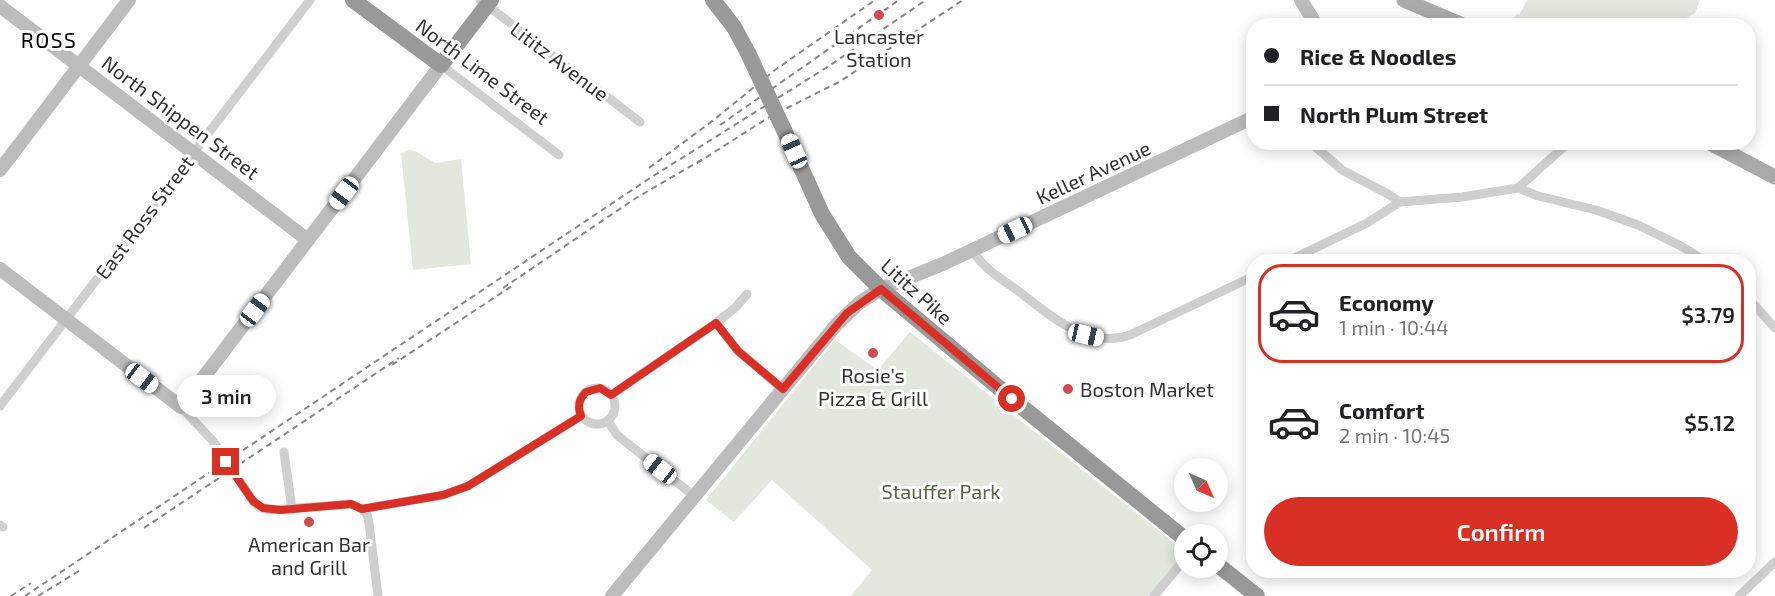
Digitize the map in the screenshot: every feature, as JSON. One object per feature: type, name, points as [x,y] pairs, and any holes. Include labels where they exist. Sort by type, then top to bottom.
[{"type":"highway","name":"North Lime Street","points":[[353,0],[441,64]]},
{"type":"highway","name":"Lititz Pike","points":[[713,0],[734,27],[748,53],[822,214],[849,257],[881,289],[1022,408],[1174,530]]},
{"type":"highway","points":[[441,64],[486,2]]},
{"type":"highway","points":[[1228,573],[1257,596]]},
{"type":"main road","points":[[1404,0],[1446,18]]},
{"type":"main road","points":[[1723,150],[1775,177]]},
{"type":"street","points":[[0,170],[129,0]]},
{"type":"street","name":"East Ross Street","points":[[0,406],[310,0]]},
{"type":"street","points":[[1301,0],[1312,18]]},
{"type":"street","name":"Lititz Avenue","points":[[486,2],[640,122]]},
{"type":"street","name":"North Shippen Street","points":[[0,6],[308,240]]},
{"type":"street","points":[[181,407],[441,64]]},
{"type":"street","name":"North Lime Street","points":[[441,64],[558,155]]},
{"type":"street","name":"Keller Avenue","points":[[612,596],[847,313],[881,289],[972,250],[1246,121]]},
{"type":"street","points":[[1319,150],[1342,170],[1400,202]]},
{"type":"street","points":[[1518,189],[1560,150]]},
{"type":"street","points":[[1302,254],[1366,223],[1400,202],[1462,197],[1518,189],[1621,218],[1658,234],[1693,254]]},
{"type":"street","points":[[972,250],[983,265],[1058,321],[1086,335],[1109,339],[1130,335],[1246,280]]},
{"type":"street","points":[[0,269],[181,407],[213,441],[256,504],[270,510],[351,504],[362,509],[367,514],[369,523],[378,596]]},
{"type":"street","points":[[611,395],[716,323],[747,294]]},
{"type":"street","points":[[1756,307],[1775,328]]},
{"type":"street","points":[[716,323],[738,351],[783,389]]},
{"type":"street","points":[[600,388],[611,395],[615,410],[608,421],[599,425],[590,424],[581,416],[579,401],[586,392],[600,388]]},
{"type":"street","points":[[362,509],[443,495],[468,486],[581,416]]},
{"type":"street","points":[[608,421],[617,435],[694,496]]},
{"type":"street","points":[[284,452],[292,509]]},
{"type":"street","points":[[1739,596],[1775,562]]},
{"type":"street","points":[[1154,596],[1174,572]]},
{"type":"green space","points":[[1527,0],[1700,0],[1695,13],[1686,18],[1514,18],[1517,14],[1519,15]]},
{"type":"green space","points":[[409,150],[435,163],[461,159],[471,264],[413,270],[401,153]]},
{"type":"green space","name":"Stauffer Park","points":[[910,332],[1174,543],[1174,572],[1154,596],[851,596],[872,570],[772,480],[734,522],[706,500],[835,340],[878,370]]},
{"type":"railway","points":[[649,168],[715,119],[775,70],[875,0]]},
{"type":"railway","points":[[720,125],[899,0]]},
{"type":"railway","points":[[25,596],[650,178],[829,66],[926,0]]},
{"type":"railway","points":[[697,163],[771,116],[839,82],[963,0]]},
{"type":"railway","points":[[503,288],[636,198],[703,159]]},
{"type":"railway","points":[[392,365],[512,286]]},
{"type":"railway","points":[[144,528],[399,358]]},
{"type":"railway","points":[[38,596],[79,571]]},
{"type":"railway","points":[[11,596],[31,583]]},
{"type":"place","name":"Lancaster Station","points":[[879,15]]},
{"type":"place","name":"Rosie’s Pizza & Grill","points":[[873,353]]},
{"type":"place","name":"Boston Market","points":[[1068,389]]},
{"type":"place","name":"American Bar and Grill","points":[[309,522]]},
{"type":"district","name":"ROSS","points":[[49,39]]},
{"type":"route","points":[[226,462],[256,504],[270,510],[351,504],[362,509],[443,495],[468,486],[581,416],[579,401],[589,390],[600,388],[611,395],[716,323],[738,351],[783,389],[847,313],[881,289],[1012,399]]}]
